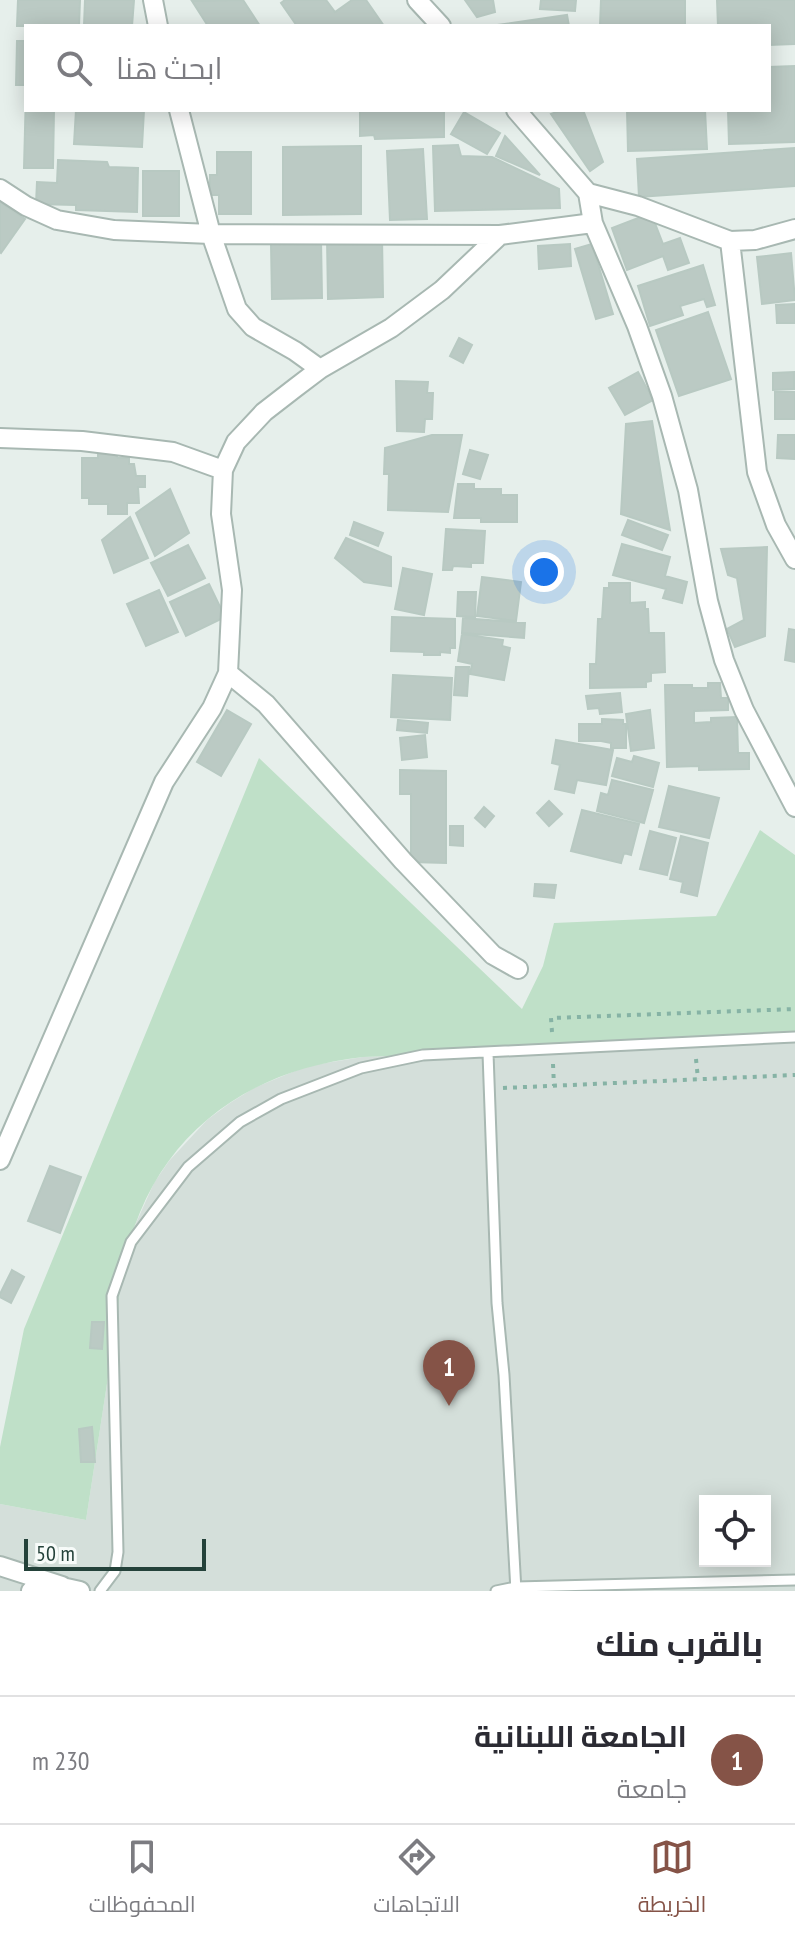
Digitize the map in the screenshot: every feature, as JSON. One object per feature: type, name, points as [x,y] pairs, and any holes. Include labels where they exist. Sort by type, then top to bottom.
[{"type":"street","points":[[153,0],[158,24]]},
{"type":"street","points":[[417,0],[439,24]]},
{"type":"street","points":[[180,112],[211,234],[242,317],[320,369]]},
{"type":"street","points":[[518,112],[588,193],[593,223],[637,326],[662,396],[688,490],[708,601],[724,660],[744,710],[795,807]]},
{"type":"street","points":[[0,189],[26,206],[57,220],[114,230],[211,234],[500,235],[593,223]]},
{"type":"street","points":[[588,193],[638,206],[730,241],[755,240],[795,229]]},
{"type":"street","points":[[0,1160],[164,782],[212,708],[228,673],[232,590],[221,514],[223,470],[236,442],[264,412],[320,369],[391,328],[429,300],[500,235]]},
{"type":"street","points":[[730,241],[757,472],[776,525],[795,559]]},
{"type":"street","points":[[0,438],[82,441],[173,452],[223,470]]},
{"type":"street","points":[[228,673],[266,704],[403,861],[493,955],[518,969]]},
{"type":"street","points":[[0,1566],[71,1588]]},
{"type":"street","points":[[31,1591],[53,1585],[71,1588]]},
{"type":"lane","points":[[100,1591],[115,1571],[117,1562],[112,1296],[131,1242],[188,1167],[240,1122],[281,1099],[361,1068],[423,1055],[795,1037]]},
{"type":"lane","points":[[488,1053],[497,1303],[516,1589]]},
{"type":"lane","points":[[496,1591],[795,1580]]},
{"type":"path","points":[[554,1086],[551,1018],[795,1009]]},
{"type":"path","points":[[489,1088],[795,1075]]},
{"type":"shaded area","points":[[795,1039],[795,1591],[0,1591],[0,1504],[86,1520],[120,1285],[132,1232],[154,1183],[169,1161],[207,1120],[254,1088],[307,1066],[363,1057]]},
{"type":"green space","points":[[259,758],[522,1009],[543,966],[554,923],[716,916],[760,830],[795,855],[795,1039],[363,1057],[311,1067],[265,1083],[225,1106],[190,1136],[162,1171],[140,1213],[125,1260],[86,1520],[0,1504],[0,1447],[24,1329]]},
{"type":"building","points":[[18,0],[80,0],[79,24],[17,26]]},
{"type":"building","points":[[85,0],[134,0],[132,24],[84,24]]},
{"type":"building","points":[[243,0],[259,24],[207,24],[192,1]]},
{"type":"building","points":[[285,0],[326,0],[335,12],[352,0],[366,0],[383,24],[296,24],[281,3]]},
{"type":"building","points":[[465,0],[493,0],[495,12],[477,17]]},
{"type":"building","points":[[541,0],[576,0],[575,11],[540,9]]},
{"type":"building","points":[[601,0],[685,0],[685,24],[600,24]]},
{"type":"building","points":[[717,0],[795,0],[795,44],[771,45],[771,24],[718,24]]},
{"type":"building","points":[[567,15],[569,24],[504,24]]},
{"type":"building","points":[[17,41],[24,41],[24,85],[16,85]]},
{"type":"building","points":[[795,66],[795,142],[729,144],[728,112],[771,112],[771,67]]},
{"type":"building","points":[[25,112],[54,112],[53,168],[24,168]]},
{"type":"building","points":[[76,112],[144,112],[142,147],[74,144]]},
{"type":"building","points":[[360,112],[444,112],[444,137],[375,139],[374,135],[360,136]]},
{"type":"building","points":[[464,112],[500,133],[487,154],[451,134]]},
{"type":"building","points":[[584,112],[603,162],[590,171],[551,114]]},
{"type":"building","points":[[627,112],[705,112],[707,149],[628,151]]},
{"type":"building","points":[[505,136],[540,175],[496,156]]},
{"type":"building","points":[[458,145],[461,156],[492,157],[559,189],[560,208],[435,211],[433,146]]},
{"type":"building","points":[[361,146],[361,214],[283,215],[283,147]]},
{"type":"building","points":[[795,148],[795,186],[639,197],[637,159]]},
{"type":"building","points":[[423,149],[427,219],[390,220],[387,151]]},
{"type":"building","points":[[217,152],[251,152],[251,214],[219,214],[219,195],[210,195],[210,175],[217,175]]},
{"type":"building","points":[[58,160],[107,162],[109,167],[138,168],[137,212],[76,210],[76,205],[36,204],[37,182],[57,183]]},
{"type":"building","points":[[143,171],[179,171],[179,216],[143,216]]},
{"type":"building","points":[[0,202],[25,219],[1,253],[0,252]]},
{"type":"building","points":[[651,213],[663,244],[680,238],[689,263],[668,270],[663,256],[627,270],[612,228]]},
{"type":"building","points":[[382,237],[383,297],[328,299],[327,238]]},
{"type":"building","points":[[294,239],[321,239],[322,298],[272,299],[271,244],[294,244]]},
{"type":"building","points":[[570,244],[571,266],[539,269],[538,246]]},
{"type":"building","points":[[592,244],[613,314],[596,319],[575,249]]},
{"type":"building","points":[[791,253],[795,300],[762,304],[757,257]]},
{"type":"building","points":[[703,265],[715,305],[707,307],[704,299],[680,306],[683,315],[650,326],[638,286]]},
{"type":"building","points":[[795,304],[795,323],[777,323],[776,305]]},
{"type":"building","points":[[708,312],[731,379],[679,396],[656,330]]},
{"type":"building","points":[[459,338],[472,345],[463,363],[450,356]]},
{"type":"building","points":[[638,372],[653,400],[625,415],[609,388]]},
{"type":"building","points":[[794,372],[794,389],[773,390],[773,373]]},
{"type":"building","points":[[396,381],[428,382],[427,393],[433,393],[432,419],[425,419],[424,432],[397,431]]},
{"type":"building","points":[[775,392],[795,392],[795,419],[775,419]]},
{"type":"building","points":[[652,421],[670,530],[621,514],[626,424]]},
{"type":"building","points":[[432,435],[462,435],[448,512],[388,510],[389,474],[384,474],[385,448]]},
{"type":"building","points":[[778,435],[795,435],[795,459],[777,458]]},
{"type":"building","points":[[470,450],[488,455],[480,479],[463,474]]},
{"type":"building","points":[[98,453],[114,453],[118,458],[129,458],[129,464],[134,464],[136,476],[145,476],[145,487],[138,487],[139,503],[127,503],[127,514],[108,514],[108,504],[89,504],[89,498],[82,498],[82,458],[98,458]]},
{"type":"building","points":[[458,484],[474,484],[474,489],[501,489],[501,495],[517,495],[517,522],[454,518]]},
{"type":"building","points":[[170,489],[189,533],[155,556],[136,513]]},
{"type":"building","points":[[130,517],[148,558],[114,573],[102,540]]},
{"type":"building","points":[[628,520],[668,535],[662,550],[622,535]]},
{"type":"building","points":[[354,522],[383,533],[378,546],[350,535]]},
{"type":"building","points":[[446,529],[485,531],[483,563],[443,570]]},
{"type":"building","points":[[346,538],[391,557],[391,586],[364,582],[335,558]]},
{"type":"building","points":[[622,544],[670,557],[665,576],[687,582],[682,603],[663,598],[666,589],[613,575]]},
{"type":"building","points":[[188,545],[205,578],[168,596],[151,563]]},
{"type":"building","points":[[767,547],[765,636],[735,647],[727,629],[744,620],[737,578],[728,575],[721,549]]},
{"type":"building","points":[[403,568],[432,574],[424,615],[395,609]]},
{"type":"building","points":[[482,577],[521,582],[516,621],[477,616]]},
{"type":"building","points":[[609,583],[630,583],[630,603],[645,602],[645,609],[648,609],[649,633],[664,633],[665,672],[651,673],[651,681],[646,682],[646,687],[590,688],[590,664],[596,664],[598,619],[602,619],[604,588],[609,588]]},
{"type":"building","points":[[209,584],[225,617],[186,636],[170,602]]},
{"type":"building","points":[[159,590],[178,632],[146,646],[127,604]]},
{"type":"building","points":[[458,592],[476,592],[475,617],[457,616]]},
{"type":"building","points":[[392,617],[455,619],[455,648],[450,648],[450,653],[440,652],[440,655],[391,651]]},
{"type":"building","points":[[463,618],[525,623],[524,638],[462,633]]},
{"type":"building","points":[[789,629],[795,630],[795,662],[785,660]]},
{"type":"building","points":[[462,634],[503,640],[502,646],[510,648],[504,680],[470,674],[472,664],[458,661]]},
{"type":"building","points":[[456,667],[469,667],[467,696],[454,695]]},
{"type":"building","points":[[393,675],[452,678],[450,720],[391,717]]},
{"type":"building","points":[[708,683],[720,683],[721,698],[728,698],[728,710],[694,711],[694,723],[711,722],[711,718],[737,717],[738,753],[749,753],[749,769],[667,767],[665,685],[708,688]]},
{"type":"building","points":[[620,693],[622,712],[600,714],[599,708],[588,709],[586,696]]},
{"type":"building","points":[[227,710],[251,724],[221,776],[197,762]]},
{"type":"building","points":[[650,710],[654,748],[631,751],[626,714]]},
{"type":"building","points":[[602,719],[623,720],[626,724],[626,748],[611,748],[611,743],[601,741],[579,741],[579,724],[602,724]]},
{"type":"building","points":[[398,720],[428,723],[427,733],[397,730]]},
{"type":"building","points":[[425,735],[427,757],[402,760],[400,738]]},
{"type":"building","points":[[556,740],[613,750],[606,785],[577,780],[574,793],[555,789],[560,765],[552,763]]},
{"type":"building","points":[[634,756],[659,763],[653,787],[612,776],[617,758],[632,762]]},
{"type":"building","points":[[400,770],[446,771],[446,863],[411,862],[411,794],[400,794]]},
{"type":"building","points":[[612,780],[653,790],[644,823],[597,811],[601,793],[608,795]]},
{"type":"building","points":[[669,786],[719,798],[709,838],[659,827]]},
{"type":"building","points":[[549,801],[562,814],[549,826],[537,813]]},
{"type":"building","points":[[484,807],[494,816],[485,827],[475,818]]},
{"type":"building","points":[[582,810],[639,824],[631,855],[624,853],[621,863],[571,851]]},
{"type":"building","points":[[450,826],[463,826],[463,846],[450,845]]},
{"type":"building","points":[[650,831],[676,838],[667,875],[640,869]]},
{"type":"building","points":[[681,836],[708,843],[697,896],[681,892],[683,882],[670,879]]},
{"type":"building","points":[[535,884],[556,885],[554,898],[534,896]]},
{"type":"building","points":[[50,1166],[81,1177],[60,1233],[28,1221]]},
{"type":"building","points":[[12,1270],[24,1277],[11,1303],[0,1294]]},
{"type":"building","points":[[92,1322],[104,1322],[102,1349],[90,1348]]},
{"type":"building","points":[[92,1427],[95,1462],[81,1462],[79,1429]]},
{"type":"place","name":"الجامعة اللبنانية","points":[[449,1406]]}]
